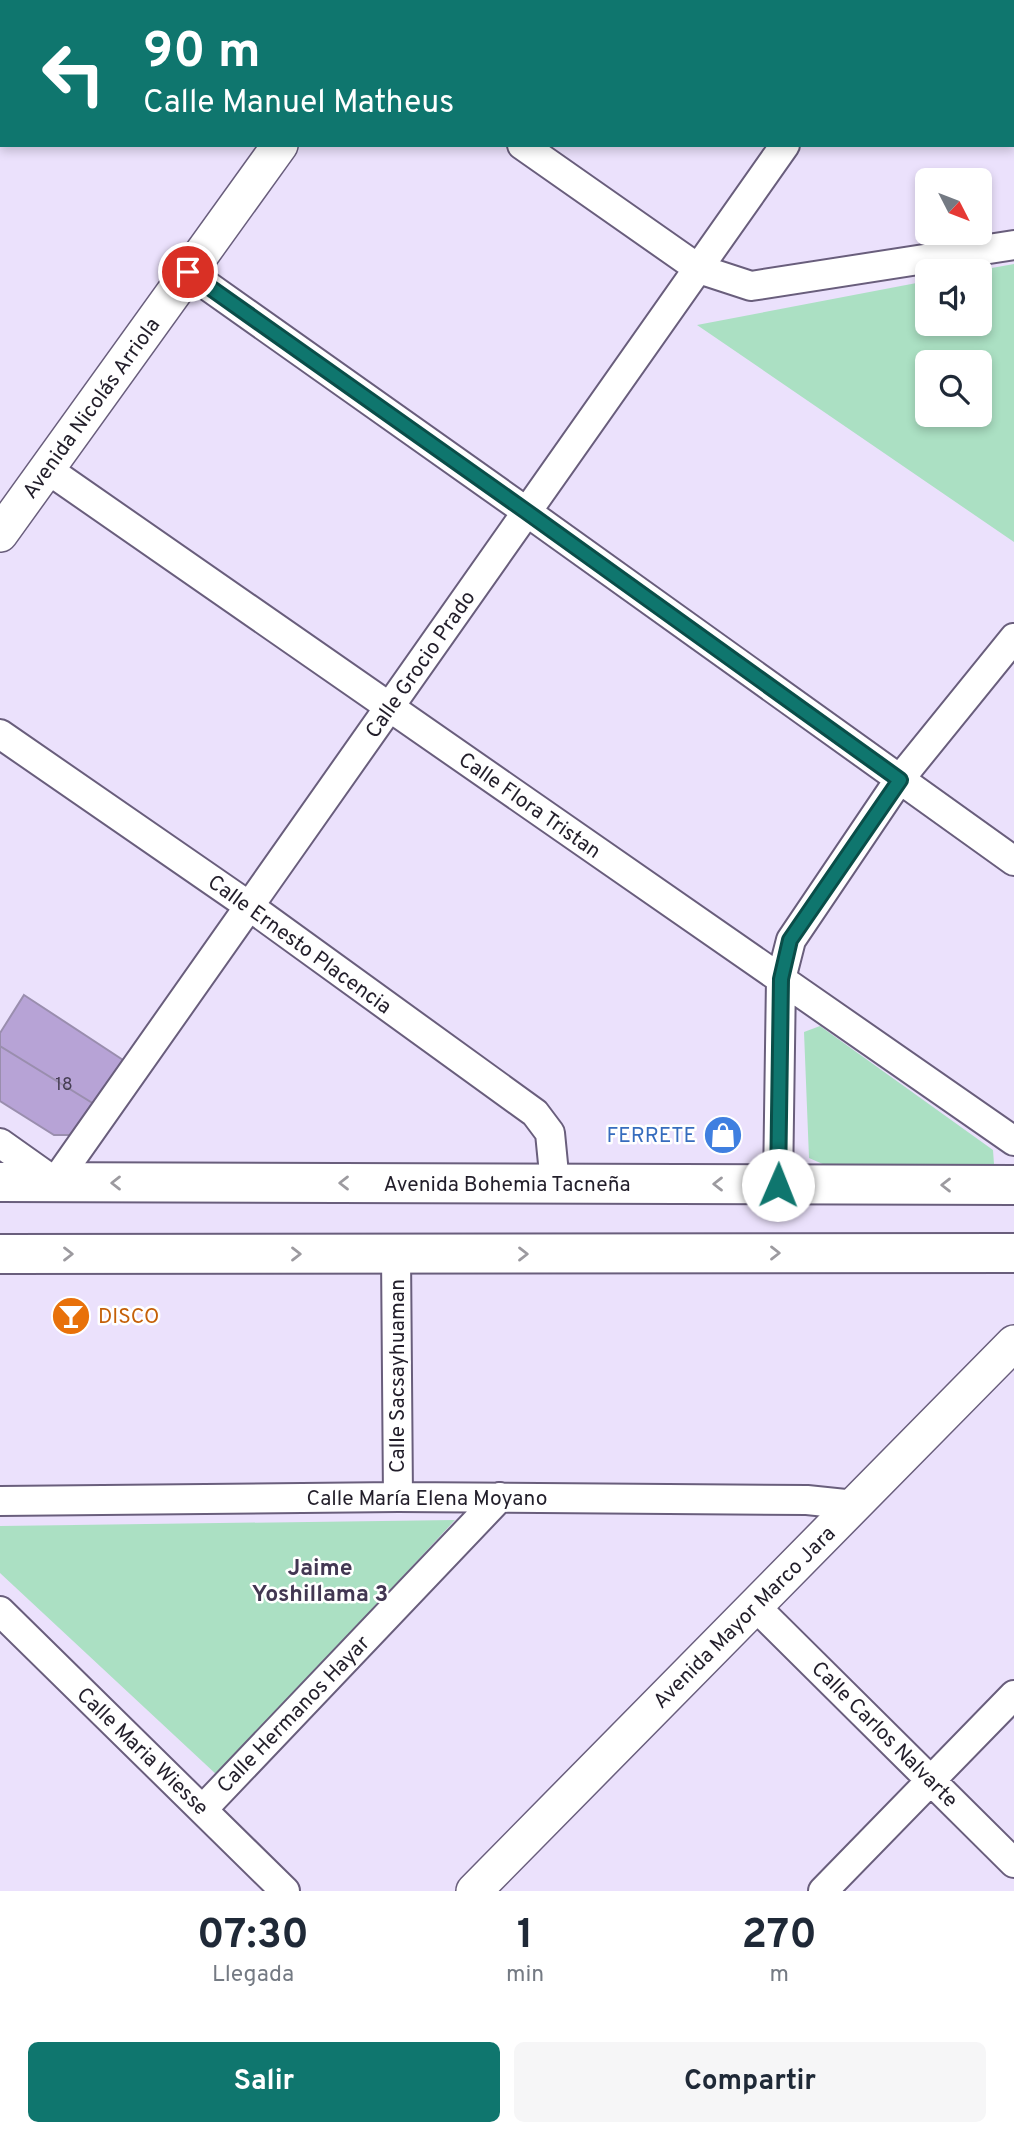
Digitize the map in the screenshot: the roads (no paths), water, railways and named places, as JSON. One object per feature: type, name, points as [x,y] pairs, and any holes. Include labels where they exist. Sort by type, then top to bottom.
[{"type":"main road","name":"Avenida Bohemia Tacneña","points":[[0,1182],[1014,1185]]},
{"type":"main road","points":[[0,1254],[1014,1253]]},
{"type":"street","name":"Avenida Nicolás Arriola","points":[[0,534],[279,147]]},
{"type":"street","name":"Calle Grocio Prado","points":[[55,1182],[784,147]]},
{"type":"street","points":[[536,149],[698,269],[751,286],[1014,245]]},
{"type":"street","points":[[188,272],[1014,861]]},
{"type":"street","name":"Calle Flora Tristan","points":[[47,469],[1014,1141]]},
{"type":"street","points":[[778,1185],[781,979],[790,940],[900,780],[1014,638]]},
{"type":"street","name":"Calle Ernesto Placencia","points":[[0,734],[249,906],[535,1113],[550,1133],[555,1184]]},
{"type":"street","points":[[0,1143],[55,1182]]},
{"type":"street","name":"Calle Sacsayhuaman","points":[[396,1254],[398,1497]]},
{"type":"street","name":"Avenida Mayor Marco Jara","points":[[474,1891],[1014,1343]]},
{"type":"street","name":"Calle María Elena Moyano","points":[[0,1501],[500,1497],[807,1500],[855,1505]]},
{"type":"street","name":"Calle Hermanos Hayar","points":[[203,1809],[500,1497]]},
{"type":"street","name":"Calle Carlos Nalvarte","points":[[755,1606],[1014,1863]]},
{"type":"street","name":"Calle Maria Wiesse","points":[[0,1611],[285,1891]]},
{"type":"street","points":[[823,1891],[1014,1695]]},
{"type":"place","name":"FERRETE","points":[[723,1135]]},
{"type":"place","name":"DISCO","points":[[71,1316]]},
{"type":"district","name":"Jaime Yoshillama 3","points":[[320,1580]]}]
